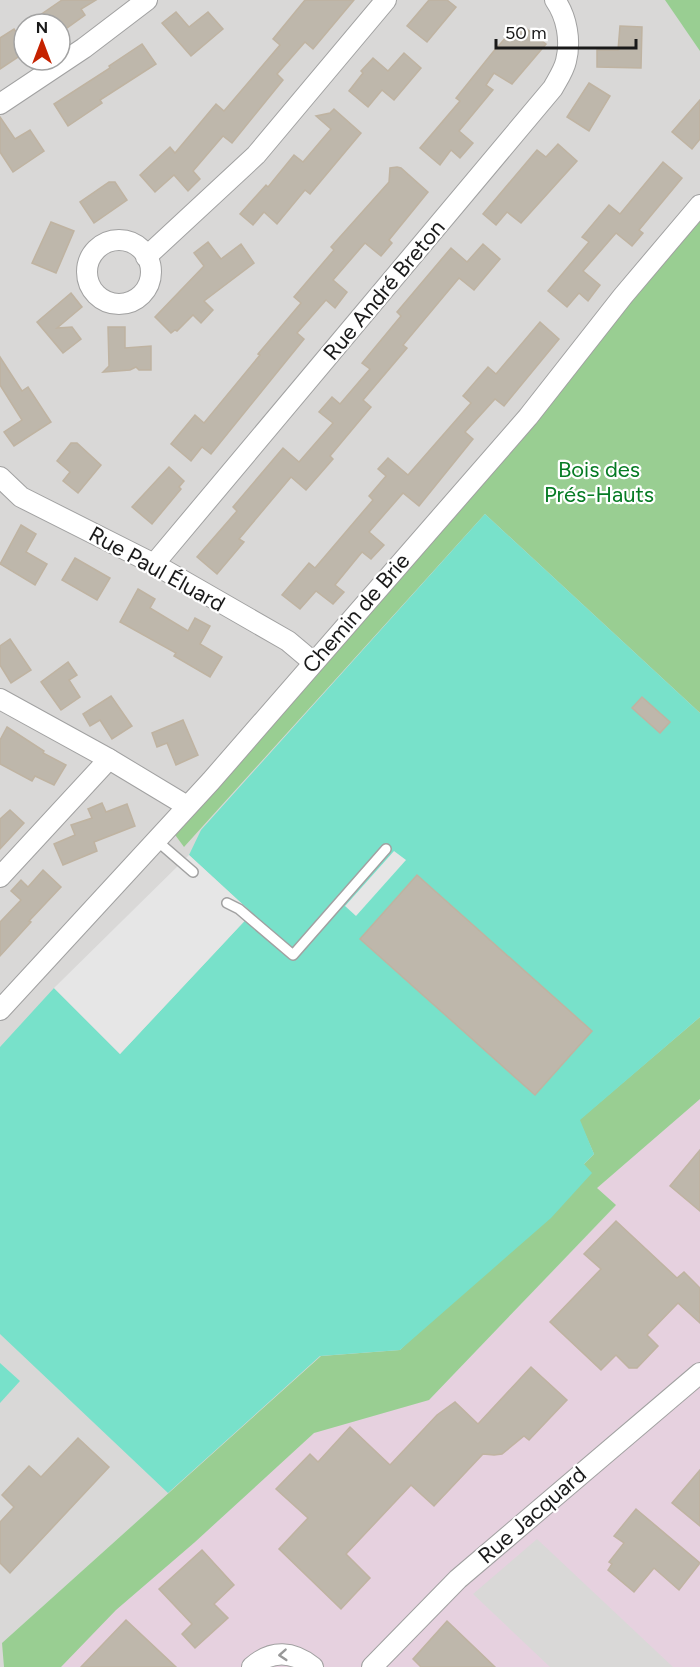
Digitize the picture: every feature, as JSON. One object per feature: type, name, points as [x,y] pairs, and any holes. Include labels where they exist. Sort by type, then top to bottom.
[{"type":"street","points":[[0,104],[84,48],[147,0]]},
{"type":"street","points":[[146,257],[256,155],[386,0]]},
{"type":"street","name":"Rue André Breton","points":[[154,564],[553,88],[566,62],[568,33],[555,0]]},
{"type":"street","name":"Chemin de Brie","points":[[0,1010],[187,806],[528,417],[623,296],[700,205]]},
{"type":"street","name":"Rue Paul Éluard","points":[[0,477],[21,497],[154,564],[288,641],[313,662]]},
{"type":"street","points":[[0,699],[109,759],[187,806]]},
{"type":"street","points":[[0,877],[109,759]]},
{"type":"street","name":"Rue Jacquard","points":[[372,1667],[458,1579],[700,1373]]},
{"type":"street","points":[[252,1667],[266,1657],[294,1654],[314,1667]]},
{"type":"lane","points":[[156,840],[193,872]]},
{"type":"lane","points":[[228,903],[239,909],[293,955],[386,849]]},
{"type":"shaded area","points":[[0,0],[700,0],[700,1667],[0,1667]]},
{"type":"shaded area","points":[[485,514],[700,713],[700,1017],[580,1120],[594,1154],[584,1164],[592,1173],[551,1218],[400,1350],[320,1356],[168,1493],[0,1334],[0,1047],[54,988],[120,1054],[252,913],[189,855],[201,830]]},
{"type":"shaded area","points":[[394,851],[406,860],[356,916],[345,906]]},
{"type":"shaded area","points":[[189,855],[252,913],[120,1054],[54,988]]},
{"type":"shaded area","points":[[700,1099],[700,1667],[673,1667],[537,1539],[473,1594],[550,1667],[61,1667],[116,1610],[195,1542],[314,1433],[429,1400],[616,1206],[596,1189]]},
{"type":"shaded area","points":[[0,1363],[20,1381],[0,1403]]},
{"type":"green space","points":[[665,0],[700,0],[700,51]]},
{"type":"green space","name":"Bois des Prés-Hauts","points":[[700,205],[700,713],[485,514],[184,847],[173,832]]},
{"type":"green space","points":[[700,1017],[700,1099],[597,1188],[616,1205],[429,1400],[314,1433],[195,1542],[116,1610],[61,1667],[4,1667],[2,1643],[321,1356],[400,1350],[594,1154],[579,1120]]},
{"type":"building","points":[[62,0],[96,0],[81,9],[85,15],[72,24],[72,12],[44,12]]},
{"type":"building","points":[[305,0],[354,0],[313,49],[305,42],[277,74],[283,80],[232,143],[223,136],[193,171],[200,179],[188,191],[174,175],[155,192],[140,175],[170,147],[175,153],[216,104],[224,111],[280,45],[273,39]]},
{"type":"building","points":[[429,0],[447,0],[456,7],[427,42],[407,26]]},
{"type":"building","points":[[176,12],[189,27],[208,12],[223,29],[191,56],[162,23]]},
{"type":"building","points":[[523,26],[546,44],[512,84],[494,73],[486,85],[493,90],[459,131],[473,143],[460,158],[451,150],[440,165],[420,148],[460,101],[456,98],[493,52],[508,35],[512,38]]},
{"type":"building","points":[[620,26],[642,27],[641,68],[597,67],[597,50],[618,50]]},
{"type":"building","points":[[12,30],[12,61],[0,69],[0,38]]},
{"type":"building","points":[[142,44],[156,64],[100,100],[102,103],[68,126],[54,104],[110,68],[109,66]]},
{"type":"building","points":[[404,53],[421,68],[394,100],[382,90],[368,107],[349,91],[363,73],[361,71],[373,58],[388,71]]},
{"type":"building","points":[[589,83],[610,96],[589,131],[567,117]]},
{"type":"building","points":[[700,100],[700,139],[692,149],[672,132]]},
{"type":"building","points":[[334,109],[361,133],[310,194],[305,190],[277,224],[264,212],[253,225],[240,214],[266,185],[268,187],[294,155],[303,162],[331,129],[316,116],[330,113]]},
{"type":"building","points":[[0,117],[15,139],[30,130],[44,151],[13,172],[0,152]]},
{"type":"building","points":[[558,144],[577,161],[521,223],[507,212],[496,225],[483,214],[537,150],[546,157]]},
{"type":"building","points":[[663,162],[682,178],[639,230],[643,233],[632,246],[616,233],[583,271],[600,285],[588,301],[579,293],[567,307],[548,291],[589,242],[582,237],[609,205],[620,214]]},
{"type":"building","points":[[397,167],[428,192],[389,240],[392,243],[381,256],[365,243],[333,280],[347,292],[335,308],[326,300],[297,333],[304,339],[211,454],[202,447],[191,461],[171,444],[195,415],[204,423],[260,355],[258,354],[301,303],[294,297],[334,250],[331,247],[389,182],[390,168]]},
{"type":"building","points":[[109,182],[115,182],[127,200],[94,223],[80,202]]},
{"type":"building","points":[[51,222],[74,231],[56,273],[32,263]]},
{"type":"building","points":[[208,242],[221,259],[241,244],[254,263],[204,301],[213,310],[201,323],[193,315],[177,331],[171,333],[155,317],[204,266],[194,253]]},
{"type":"building","points":[[483,244],[500,259],[474,290],[459,278],[403,345],[407,348],[363,400],[371,407],[330,456],[333,459],[306,490],[291,477],[239,539],[244,542],[217,574],[197,557],[237,511],[233,507],[283,448],[299,462],[333,423],[319,412],[332,397],[340,404],[370,369],[362,363],[401,316],[397,312],[451,248],[467,262]]},
{"type":"building","points":[[71,293],[82,307],[57,328],[72,327],[81,339],[63,353],[37,322]]},
{"type":"building","points":[[540,322],[559,339],[504,406],[495,399],[465,432],[473,439],[419,506],[403,493],[369,532],[384,545],[371,559],[362,552],[335,585],[344,592],[333,604],[316,591],[300,609],[282,595],[309,563],[315,568],[373,500],[369,496],[386,476],[378,469],[388,458],[408,475],[471,403],[463,396],[488,367],[496,374]]},
{"type":"building","points":[[108,327],[125,327],[125,348],[151,346],[151,370],[139,370],[136,367],[130,370],[103,372],[109,366]]},
{"type":"building","points":[[0,357],[22,391],[28,387],[51,422],[14,446],[4,432],[22,420],[0,385]]},
{"type":"building","points":[[71,443],[77,443],[101,465],[78,493],[63,481],[70,472],[57,461]]},
{"type":"building","points":[[169,467],[184,481],[179,487],[181,489],[152,524],[132,507]]},
{"type":"building","points":[[21,525],[36,534],[26,552],[47,564],[35,585],[0,564]]},
{"type":"building","points":[[75,558],[110,578],[97,600],[62,580]]},
{"type":"building","points":[[138,589],[155,599],[150,608],[188,631],[195,618],[210,626],[200,644],[222,657],[210,677],[174,656],[176,653],[120,622]]},
{"type":"building","points":[[10,639],[31,670],[11,683],[0,665],[0,646]]},
{"type":"building","points":[[68,662],[77,675],[69,680],[80,697],[61,710],[41,682]]},
{"type":"building","points":[[111,696],[132,726],[112,739],[100,720],[90,726],[83,714]]},
{"type":"building","points":[[642,697],[670,722],[660,733],[632,708]]},
{"type":"building","points":[[183,720],[198,755],[176,765],[167,743],[157,747],[152,733]]},
{"type":"building","points":[[7,727],[44,751],[43,753],[66,765],[54,785],[35,776],[32,781],[0,764],[0,740]]},
{"type":"building","points":[[102,803],[106,812],[127,804],[135,826],[94,842],[97,851],[63,865],[54,844],[75,835],[71,825],[92,818],[88,809]]},
{"type":"building","points":[[10,810],[24,823],[0,849],[0,819]]},
{"type":"building","points":[[43,870],[61,887],[0,956],[0,922],[21,900],[11,891],[21,880],[28,887]]},
{"type":"building","points":[[417,875],[592,1031],[535,1095],[360,939]]},
{"type":"building","points":[[700,1150],[700,1211],[670,1186]]},
{"type":"building","points":[[616,1221],[677,1278],[684,1272],[700,1288],[700,1323],[678,1303],[647,1335],[658,1346],[637,1368],[629,1368],[616,1355],[601,1370],[550,1322],[601,1269],[584,1254]]},
{"type":"building","points":[[531,1367],[567,1400],[529,1440],[524,1436],[502,1454],[483,1454],[434,1506],[411,1485],[346,1554],[370,1578],[341,1609],[279,1549],[308,1518],[276,1489],[310,1454],[318,1462],[350,1427],[390,1465],[437,1415],[455,1402],[478,1424]]},
{"type":"building","points":[[78,1438],[109,1467],[10,1573],[0,1563],[0,1522],[14,1507],[2,1495],[29,1466],[41,1477]]},
{"type":"building","points":[[700,1470],[700,1526],[672,1503]]},
{"type":"building","points":[[636,1509],[700,1563],[679,1590],[654,1568],[634,1592],[608,1570],[612,1564],[609,1562],[624,1543],[614,1536]]},
{"type":"building","points":[[202,1550],[234,1585],[214,1604],[228,1618],[195,1648],[182,1634],[192,1624],[159,1589]]},
{"type":"building","points":[[126,1620],[176,1667],[81,1667]]},
{"type":"building","points":[[447,1621],[495,1667],[421,1667],[413,1659]]}]
